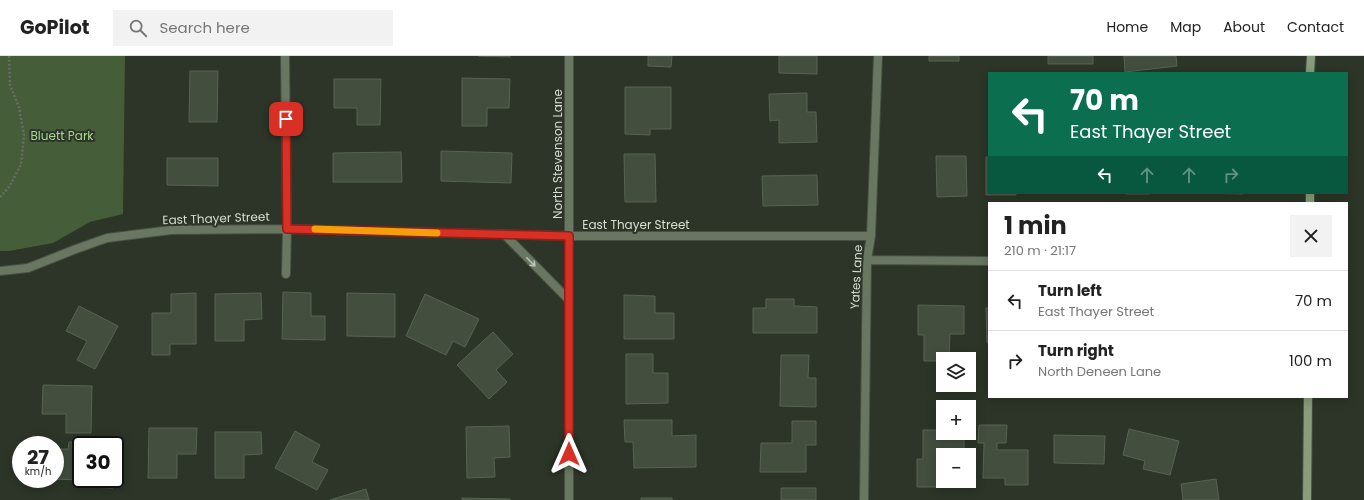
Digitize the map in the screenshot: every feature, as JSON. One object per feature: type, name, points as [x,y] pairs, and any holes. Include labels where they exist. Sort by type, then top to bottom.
[{"type":"main road","points":[[1310,72],[1311,56]]},
{"type":"main road","points":[[1307,500],[1308,398]]},
{"type":"street","points":[[285,56],[287,229],[286,274]]},
{"type":"street","name":"North Stevenson Lane","points":[[569,56],[569,500]]},
{"type":"street","name":"Yates Lane","points":[[864,500],[867,260],[871,236],[878,56]]},
{"type":"street","name":"East Thayer Street","points":[[0,271],[28,268],[107,238],[171,230],[287,229],[569,236],[871,236]]},
{"type":"street","points":[[504,234],[569,300]]},
{"type":"street","points":[[867,260],[988,261]]},
{"type":"path","points":[[0,197],[9,187],[21,165],[24,135],[19,107],[10,85],[9,56]]},
{"type":"green space","name":"Bluett Park","points":[[0,56],[125,56],[123,214],[90,222],[53,243],[9,251],[0,251]]},
{"type":"building","points":[[478,56],[510,56],[510,57]]},
{"type":"building","points":[[648,56],[672,56],[671,67],[648,66]]},
{"type":"building","points":[[779,56],[817,56],[817,74],[779,73]]},
{"type":"building","points":[[929,56],[959,56],[959,61],[929,61]]},
{"type":"building","points":[[1048,56],[1093,56],[1093,64],[1048,64]]},
{"type":"building","points":[[1124,56],[1176,56],[1177,66],[1125,72]]},
{"type":"building","points":[[190,71],[218,71],[217,122],[189,122]]},
{"type":"building","points":[[462,78],[510,79],[509,108],[487,108],[487,126],[462,126]]},
{"type":"building","points":[[334,79],[381,79],[380,125],[357,125],[357,108],[334,108]]},
{"type":"building","points":[[625,87],[671,87],[671,129],[650,129],[650,135],[625,134]]},
{"type":"building","points":[[807,93],[807,112],[816,112],[817,142],[779,143],[779,120],[770,121],[769,94]]},
{"type":"building","points":[[441,151],[512,153],[511,183],[441,181]]},
{"type":"building","points":[[401,152],[402,182],[333,182],[333,153]]},
{"type":"building","points":[[624,154],[655,154],[656,202],[625,202]]},
{"type":"building","points":[[936,156],[966,156],[967,196],[937,197]]},
{"type":"building","points":[[986,157],[988,157],[988,194],[1016,195],[986,195]]},
{"type":"building","points":[[167,158],[218,158],[218,186],[167,185]]},
{"type":"building","points":[[817,175],[818,205],[763,206],[762,176]]},
{"type":"building","points":[[283,292],[311,293],[311,316],[325,316],[325,340],[282,339]]},
{"type":"building","points":[[196,293],[196,344],[170,344],[170,355],[152,355],[152,313],[171,313],[171,294]]},
{"type":"building","points":[[261,293],[262,319],[244,320],[244,341],[215,341],[215,294]]},
{"type":"building","points":[[347,293],[395,294],[395,337],[347,336]]},
{"type":"building","points":[[425,294],[479,319],[465,347],[453,341],[446,355],[406,336]]},
{"type":"building","points":[[624,295],[655,296],[655,313],[674,313],[674,339],[624,339]]},
{"type":"building","points":[[766,299],[794,299],[794,306],[817,307],[817,333],[753,333],[753,308],[766,308]]},
{"type":"building","points":[[918,305],[964,306],[964,334],[950,334],[949,352],[936,352],[936,361],[924,361],[924,335],[918,335]]},
{"type":"building","points":[[79,306],[118,326],[95,369],[77,360],[87,341],[66,331]]},
{"type":"building","points":[[986,308],[988,308],[988,343]]},
{"type":"building","points":[[493,332],[513,354],[496,370],[507,382],[489,399],[457,365]]},
{"type":"building","points":[[626,354],[653,354],[653,373],[668,373],[668,403],[626,404]]},
{"type":"building","points":[[781,355],[809,355],[808,378],[816,378],[816,407],[780,406]]},
{"type":"building","points":[[43,385],[92,386],[91,433],[66,433],[66,414],[42,414]]},
{"type":"building","points":[[624,420],[672,420],[672,436],[696,435],[696,467],[634,468],[633,442],[625,442]]},
{"type":"building","points":[[792,421],[816,421],[816,445],[806,445],[806,472],[760,472],[761,443],[792,443]]},
{"type":"building","points":[[979,425],[1007,425],[1006,443],[997,443],[997,450],[1028,450],[1028,485],[1005,485],[1005,478],[983,478],[984,443],[978,443]]},
{"type":"building","points":[[509,426],[510,457],[494,458],[495,477],[467,478],[466,427]]},
{"type":"building","points":[[149,428],[197,428],[196,454],[177,454],[177,478],[148,478]]},
{"type":"building","points":[[1129,429],[1179,441],[1170,475],[1143,469],[1145,461],[1123,455]]},
{"type":"building","points":[[923,430],[936,430],[936,440],[964,440],[964,448],[936,448],[936,487],[917,487],[917,459],[923,459]]},
{"type":"building","points":[[295,431],[320,445],[312,462],[328,470],[317,490],[275,468]]},
{"type":"building","points":[[215,432],[261,432],[262,454],[244,455],[244,478],[215,478]]},
{"type":"building","points":[[1054,435],[1105,436],[1104,464],[1054,463]]},
{"type":"building","points":[[69,442],[72,442],[72,480],[64,479],[64,449],[68,449]]},
{"type":"building","points":[[1216,479],[1219,500],[1183,500],[1181,484]]},
{"type":"building","points":[[781,488],[816,488],[816,500],[781,500]]},
{"type":"building","points":[[366,489],[369,500],[330,500]]},
{"type":"building","points":[[462,498],[510,499],[510,500],[462,500]]},
{"type":"building","points":[[641,498],[672,498],[672,500],[641,500]]},
{"type":"slow traffic","points":[[315,229],[437,233]]},
{"type":"route","points":[[286,119],[287,229],[569,236],[569,454]]}]
